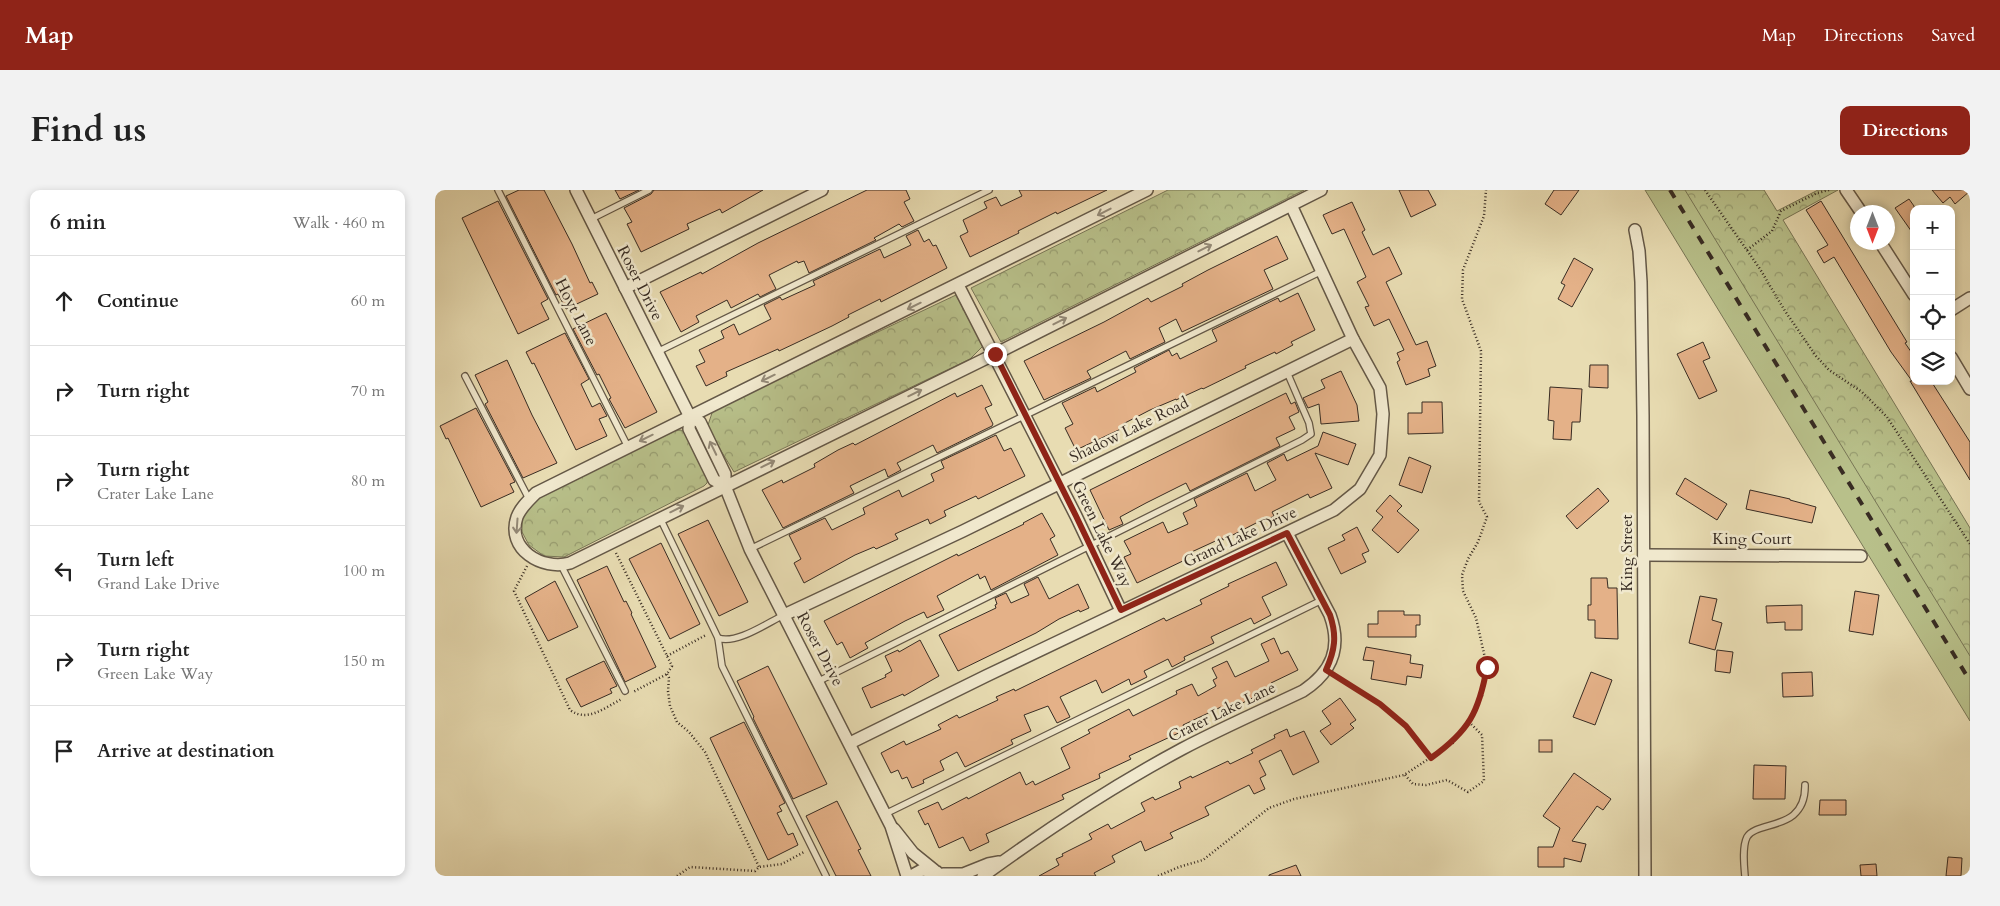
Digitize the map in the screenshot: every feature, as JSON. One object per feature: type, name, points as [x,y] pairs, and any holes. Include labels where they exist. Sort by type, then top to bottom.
[{"type":"street","name":"Roser Drive","points":[[576,190],[690,417],[689,429],[714,480],[725,486],[750,549],[819,681],[891,826],[909,876]]},
{"type":"street","points":[[625,288],[822,190]]},
{"type":"street","points":[[1147,190],[1129,194],[958,284],[536,493],[523,504],[516,519],[516,536],[525,553],[537,561],[561,565],[570,563],[995,354],[1321,190]]},
{"type":"street","points":[[1846,190],[1856,205]]},
{"type":"street","name":"Grand Lake Drive","points":[[850,743],[1121,610],[1334,510],[1360,489],[1380,455],[1383,414],[1380,388],[1353,339],[1291,205]]},
{"type":"street","name":"King Street","points":[[1635,230],[1639,251],[1641,282],[1645,876]]},
{"type":"street","points":[[1885,250],[1910,289]]},
{"type":"street","name":"Green Lake Way","points":[[958,284],[995,354],[1121,610]]},
{"type":"street","points":[[1955,307],[1970,298]]},
{"type":"street","name":"Shadow Lake Road","points":[[784,615],[963,531],[1353,339]]},
{"type":"street","points":[[1955,364],[1970,389]]},
{"type":"street","name":"Crater Lake Lane","points":[[983,876],[1003,861],[1142,772],[1184,748],[1303,691],[1317,682],[1326,670],[1333,655],[1336,642],[1334,627],[1287,533]]},
{"type":"street","name":"King Court","points":[[1644,555],[1861,556]]},
{"type":"street","name":"Roser Drive","points":[[891,826],[913,853],[940,873]]},
{"type":"street","name":"Crater Lake Lane","points":[[909,876],[923,870],[963,874],[988,864],[1003,861]]},
{"type":"lane","name":"Hoyt Lane","points":[[498,190],[629,447]]},
{"type":"lane","points":[[590,219],[649,190]]},
{"type":"lane","points":[[657,352],[989,190]]},
{"type":"lane","points":[[750,549],[1322,271]]},
{"type":"lane","points":[[819,681],[1091,547],[1302,440],[1311,434],[1309,422],[1286,371]]},
{"type":"lane","points":[[465,376],[529,499]]},
{"type":"lane","points":[[660,518],[718,638],[722,666],[826,876]]},
{"type":"lane","points":[[561,565],[625,691]]},
{"type":"lane","points":[[885,814],[1322,600]]},
{"type":"lane","points":[[718,638],[723,640],[735,639],[784,615]]},
{"type":"lane","points":[[1745,876],[1745,847],[1747,838],[1752,832],[1790,818],[1801,803],[1805,793],[1805,784]]},
{"type":"path","points":[[1158,876],[1203,860],[1269,808],[1294,799],[1404,775],[1453,743],[1469,722],[1482,696],[1487,667],[1476,618],[1463,590],[1462,575],[1468,559],[1479,542],[1487,517],[1479,502],[1481,351],[1462,299],[1462,289],[1463,270],[1484,216],[1486,190]]},
{"type":"path","points":[[1705,190],[1747,250],[1816,356],[1829,370],[1862,392],[1887,417],[1970,544]]},
{"type":"path","points":[[1747,250],[1772,232],[1781,211],[1817,193],[1829,190]]},
{"type":"path","points":[[667,656],[714,630]]},
{"type":"path","points":[[1326,670],[1380,704],[1406,726],[1431,758]]},
{"type":"path","points":[[667,674],[669,678],[670,706],[677,722],[689,732],[705,752],[759,866]]},
{"type":"path","points":[[1404,775],[1413,784],[1426,785],[1447,780],[1468,792],[1484,781],[1482,735],[1469,722]]},
{"type":"path","points":[[677,876],[690,867],[755,870],[759,866],[782,864],[812,848]]},
{"type":"green space","points":[[1168,190],[1304,190],[1001,342],[971,288]]},
{"type":"green space","points":[[1645,190],[1738,190],[1970,545],[1970,721]]},
{"type":"green space","points":[[1685,190],[1764,190],[1777,211],[1818,190],[1838,190],[1783,220],[1970,528],[1970,656]]},
{"type":"green space","points":[[956,295],[983,346],[970,359],[734,472],[707,428],[713,410]]},
{"type":"green space","points":[[673,430],[681,430],[690,435],[708,476],[707,483],[704,486],[564,557],[544,556],[529,545],[522,532],[522,516],[532,501]]},
{"type":"building","points":[[519,190],[544,190],[590,283],[592,282],[598,294],[566,309],[558,294],[556,295],[506,196]]},
{"type":"building","points":[[615,190],[639,190],[620,199]]},
{"type":"building","points":[[654,190],[763,190],[722,213],[720,209],[687,224],[689,229],[641,252],[627,224],[632,222],[624,208],[651,194]]},
{"type":"building","points":[[867,190],[906,190],[910,199],[904,202],[914,221],[902,227],[899,224],[874,238],[876,240],[809,273],[804,261],[798,263],[797,261],[769,275],[776,289],[760,297],[758,294],[731,308],[727,300],[696,316],[699,322],[681,332],[660,292],[701,272],[702,274],[758,243]]},
{"type":"building","points":[[1019,190],[1107,190],[1057,214],[1056,212],[970,257],[960,236],[968,232],[963,220],[987,208],[984,202],[996,197],[1001,206],[1022,196]]},
{"type":"building","points":[[1399,190],[1428,190],[1436,205],[1411,217]]},
{"type":"building","points":[[1554,190],[1579,190],[1561,215],[1545,204]]},
{"type":"building","points":[[1932,190],[1970,191],[1955,204],[1950,197],[1943,203]]},
{"type":"building","points":[[1909,199],[1913,205],[1910,205],[1910,229],[1895,208]]},
{"type":"building","points":[[498,201],[548,299],[541,303],[549,319],[518,334],[462,218]]},
{"type":"building","points":[[1821,201],[1907,342],[1905,343],[1910,350],[1910,378],[1891,352],[1834,257],[1824,263],[1817,251],[1828,245],[1806,210]]},
{"type":"building","points":[[1352,202],[1365,230],[1362,232],[1373,255],[1389,247],[1402,274],[1386,282],[1416,345],[1427,341],[1436,366],[1428,369],[1430,376],[1406,385],[1397,362],[1400,360],[1397,353],[1404,350],[1389,319],[1374,326],[1365,307],[1369,306],[1357,282],[1366,277],[1344,229],[1332,234],[1323,215]]},
{"type":"building","points":[[918,230],[924,242],[929,239],[933,246],[936,245],[947,268],[881,302],[880,299],[848,315],[849,317],[832,326],[779,351],[778,349],[726,372],[727,376],[706,386],[696,366],[705,362],[699,350],[724,338],[721,331],[734,324],[739,335],[771,319],[764,305],[780,297],[782,300],[815,285],[813,281],[880,249],[884,258],[911,245],[906,236]]},
{"type":"building","points":[[1277,236],[1288,259],[1264,270],[1273,289],[1182,332],[1176,319],[1159,328],[1165,342],[1130,359],[1126,351],[1087,371],[1091,378],[1044,400],[1024,361],[1148,298],[1151,302],[1183,286],[1182,284],[1208,270]]},
{"type":"building","points":[[1574,258],[1593,269],[1572,307],[1558,299],[1565,285],[1561,283]]},
{"type":"building","points":[[1298,293],[1315,330],[1291,342],[1293,345],[1276,354],[1275,352],[1245,366],[1246,368],[1203,389],[1150,410],[1123,424],[1125,427],[1076,450],[1065,428],[1073,424],[1062,403],[1095,387],[1097,392],[1136,372],[1134,368],[1169,350],[1172,356],[1177,353],[1180,359],[1217,341],[1212,330],[1278,298],[1280,302]]},
{"type":"building","points":[[606,313],[657,412],[625,428],[609,399],[611,398],[599,374],[597,375],[573,329]]},
{"type":"building","points":[[565,333],[589,379],[581,384],[592,407],[600,403],[607,416],[599,419],[607,436],[576,450],[534,363],[532,364],[526,352]]},
{"type":"building","points":[[1703,342],[1710,358],[1703,361],[1717,391],[1699,399],[1677,354]]},
{"type":"building","points":[[507,360],[532,415],[557,463],[523,478],[485,404],[488,402],[475,375]]},
{"type":"building","points":[[1590,365],[1608,365],[1608,388],[1589,387]]},
{"type":"building","points":[[1341,371],[1357,405],[1359,421],[1321,424],[1319,404],[1308,408],[1303,398],[1325,388],[1321,380]]},
{"type":"building","points":[[982,385],[992,405],[985,408],[993,424],[992,426],[937,453],[933,445],[897,463],[901,470],[888,477],[885,469],[850,486],[854,493],[783,528],[762,490],[782,480],[783,483],[815,467],[814,464],[838,450],[853,443],[855,445],[955,393],[957,397]]},
{"type":"building","points":[[1912,385],[1934,385],[1970,442],[1970,480]]},
{"type":"building","points":[[1550,387],[1582,389],[1580,422],[1572,422],[1571,440],[1553,439],[1554,421],[1548,420]]},
{"type":"building","points":[[1286,393],[1291,404],[1295,402],[1299,412],[1289,417],[1295,429],[1276,438],[1280,446],[1190,491],[1186,483],[1120,517],[1123,524],[1109,530],[1090,490]]},
{"type":"building","points":[[1422,402],[1442,402],[1443,433],[1408,434],[1408,413],[1422,413]]},
{"type":"building","points":[[476,408],[515,482],[510,484],[514,492],[481,507],[448,438],[446,439],[440,426]]},
{"type":"building","points":[[1323,432],[1356,444],[1348,465],[1315,453],[1332,488],[1310,498],[1308,494],[1272,512],[1274,516],[1261,523],[1260,521],[1223,540],[1222,538],[1185,555],[1187,559],[1137,583],[1124,557],[1131,554],[1124,541],[1163,522],[1168,533],[1188,524],[1183,513],[1197,506],[1194,499],[1247,473],[1255,491],[1276,480],[1267,463],[1284,454],[1287,461],[1318,446]]},
{"type":"building","points":[[996,435],[1004,451],[1011,448],[1025,476],[978,499],[976,496],[944,511],[946,516],[930,524],[928,519],[895,534],[898,539],[876,549],[874,547],[855,555],[804,583],[794,563],[801,559],[789,535],[825,518],[832,530],[865,514],[863,508],[899,490],[902,497],[934,481],[931,474],[944,468],[941,461]]},
{"type":"building","points":[[1409,457],[1431,466],[1422,493],[1399,485]]},
{"type":"building","points":[[1685,478],[1727,504],[1717,520],[1676,494]]},
{"type":"building","points":[[1598,488],[1609,501],[1577,529],[1566,516]]},
{"type":"building","points":[[1750,490],[1816,507],[1812,523],[1746,509]]},
{"type":"building","points":[[1390,495],[1402,506],[1397,511],[1419,530],[1398,553],[1372,530],[1383,517],[1376,511]]},
{"type":"building","points":[[1042,513],[1055,536],[1050,539],[1058,555],[991,590],[985,576],[980,579],[978,574],[937,596],[944,610],[927,618],[924,612],[905,621],[865,643],[868,648],[850,658],[842,642],[837,645],[824,621],[957,554],[958,556],[1024,524]]},
{"type":"building","points":[[708,520],[748,602],[719,616],[678,534]]},
{"type":"building","points":[[1357,527],[1369,551],[1362,554],[1366,562],[1341,574],[1328,548],[1345,540],[1342,535]]},
{"type":"building","points":[[661,543],[700,624],[670,639],[629,559]]},
{"type":"building","points":[[1276,562],[1287,585],[1262,597],[1271,615],[1254,624],[1251,618],[1211,637],[1214,643],[1184,657],[1185,660],[1172,667],[1168,659],[1144,671],[1147,677],[1131,685],[1129,679],[1102,693],[1096,680],[1060,697],[1070,717],[1057,723],[1048,706],[1024,715],[1031,731],[1011,740],[1013,744],[965,767],[957,752],[940,761],[944,770],[923,780],[924,783],[912,788],[907,777],[902,779],[898,770],[891,773],[881,753],[904,741],[906,745],[941,729],[938,725],[957,715],[959,718],[998,700],[996,697],[1014,689],[1015,691],[1164,618],[1166,621],[1202,604],[1200,600],[1229,586],[1228,584]]},
{"type":"building","points":[[607,566],[624,602],[626,601],[632,613],[656,667],[625,682],[577,580]]},
{"type":"building","points":[[1038,577],[1049,599],[1078,584],[1089,608],[1080,612],[1079,610],[1059,619],[1036,633],[958,671],[939,635],[996,608],[995,598],[1006,593],[1011,603],[1029,595],[1024,584]]},
{"type":"building","points":[[1591,578],[1607,578],[1608,588],[1617,588],[1618,639],[1595,638],[1595,620],[1588,620],[1588,605],[1591,605]]},
{"type":"building","points":[[555,581],[578,627],[548,641],[525,598]]},
{"type":"building","points":[[1855,591],[1879,595],[1873,635],[1849,631]]},
{"type":"building","points":[[1700,596],[1717,599],[1712,620],[1722,623],[1715,650],[1689,643]]},
{"type":"building","points":[[1802,605],[1802,630],[1785,630],[1785,622],[1767,623],[1766,606]]},
{"type":"building","points":[[1378,611],[1404,611],[1404,615],[1420,615],[1420,625],[1416,625],[1416,637],[1368,637],[1368,624],[1378,624]]},
{"type":"building","points":[[1274,638],[1281,654],[1288,651],[1298,670],[1271,683],[1273,688],[1224,712],[1221,707],[1183,725],[1185,730],[1129,756],[1131,759],[1099,774],[1100,778],[1062,795],[1064,799],[986,834],[989,842],[970,851],[963,837],[939,848],[928,823],[925,825],[918,811],[938,802],[942,810],[1020,772],[1026,785],[1033,781],[1035,785],[1070,768],[1061,748],[1090,733],[1088,730],[1129,709],[1133,716],[1177,694],[1176,691],[1192,684],[1198,696],[1216,686],[1213,680],[1217,678],[1212,668],[1227,661],[1235,677],[1269,661],[1261,644]]},
{"type":"building","points":[[920,640],[939,676],[904,696],[903,694],[871,708],[862,688],[886,677],[885,675],[892,671],[885,656],[898,650],[899,652]]},
{"type":"building","points":[[1366,647],[1411,655],[1410,663],[1423,665],[1421,678],[1407,676],[1406,685],[1371,679],[1374,661],[1363,660]]},
{"type":"building","points":[[1717,650],[1733,652],[1730,673],[1715,671]]},
{"type":"building","points":[[604,661],[617,686],[610,689],[612,693],[581,707],[566,679]]},
{"type":"building","points":[[768,666],[827,784],[793,799],[737,681]]},
{"type":"building","points":[[1591,672],[1612,680],[1595,725],[1573,717]]},
{"type":"building","points":[[1812,672],[1813,696],[1783,697],[1782,673]]},
{"type":"building","points":[[1340,698],[1356,720],[1350,724],[1354,728],[1331,745],[1320,731],[1331,724],[1322,711]]},
{"type":"building","points":[[744,722],[785,803],[779,806],[782,811],[777,813],[788,835],[793,833],[798,845],[768,860],[710,738]]},
{"type":"building","points":[[1287,729],[1290,737],[1304,731],[1319,762],[1293,775],[1281,750],[1259,761],[1266,775],[1260,778],[1265,789],[1254,794],[1249,785],[1205,807],[1209,815],[1170,833],[1173,838],[1145,851],[1141,841],[1112,856],[1115,862],[1094,873],[1096,876],[1039,876],[1059,865],[1056,859],[1063,856],[1062,854],[1092,839],[1089,834],[1108,824],[1111,829],[1145,811],[1141,803],[1153,797],[1155,800],[1181,788],[1179,782],[1191,776],[1192,778],[1228,761],[1230,764],[1253,753],[1251,750],[1275,738],[1274,735]]},
{"type":"building","points":[[1539,740],[1552,740],[1552,752],[1539,752]]},
{"type":"building","points":[[1754,765],[1786,766],[1785,799],[1753,799]]},
{"type":"building","points":[[1574,773],[1611,799],[1603,810],[1597,806],[1572,841],[1586,844],[1581,862],[1564,858],[1564,867],[1538,867],[1538,847],[1553,847],[1560,828],[1543,816]]},
{"type":"building","points":[[1820,800],[1846,800],[1846,815],[1819,815]]},
{"type":"building","points":[[837,801],[861,849],[858,850],[871,876],[836,876],[806,816]]},
{"type":"building","points":[[1948,857],[1962,858],[1961,876],[1946,876]]},
{"type":"building","points":[[1876,864],[1877,876],[1861,876],[1860,865]]},
{"type":"building","points":[[1296,865],[1301,876],[1269,876],[1269,875]]},
{"type":"railway","points":[[1670,190],[1970,681]]},
{"type":"route","points":[[995,354],[1121,610],[1287,533],[1330,615],[1334,627],[1336,642],[1333,655],[1326,670],[1380,704],[1406,726],[1431,758],[1453,743],[1469,722],[1482,696],[1487,667]]}]
